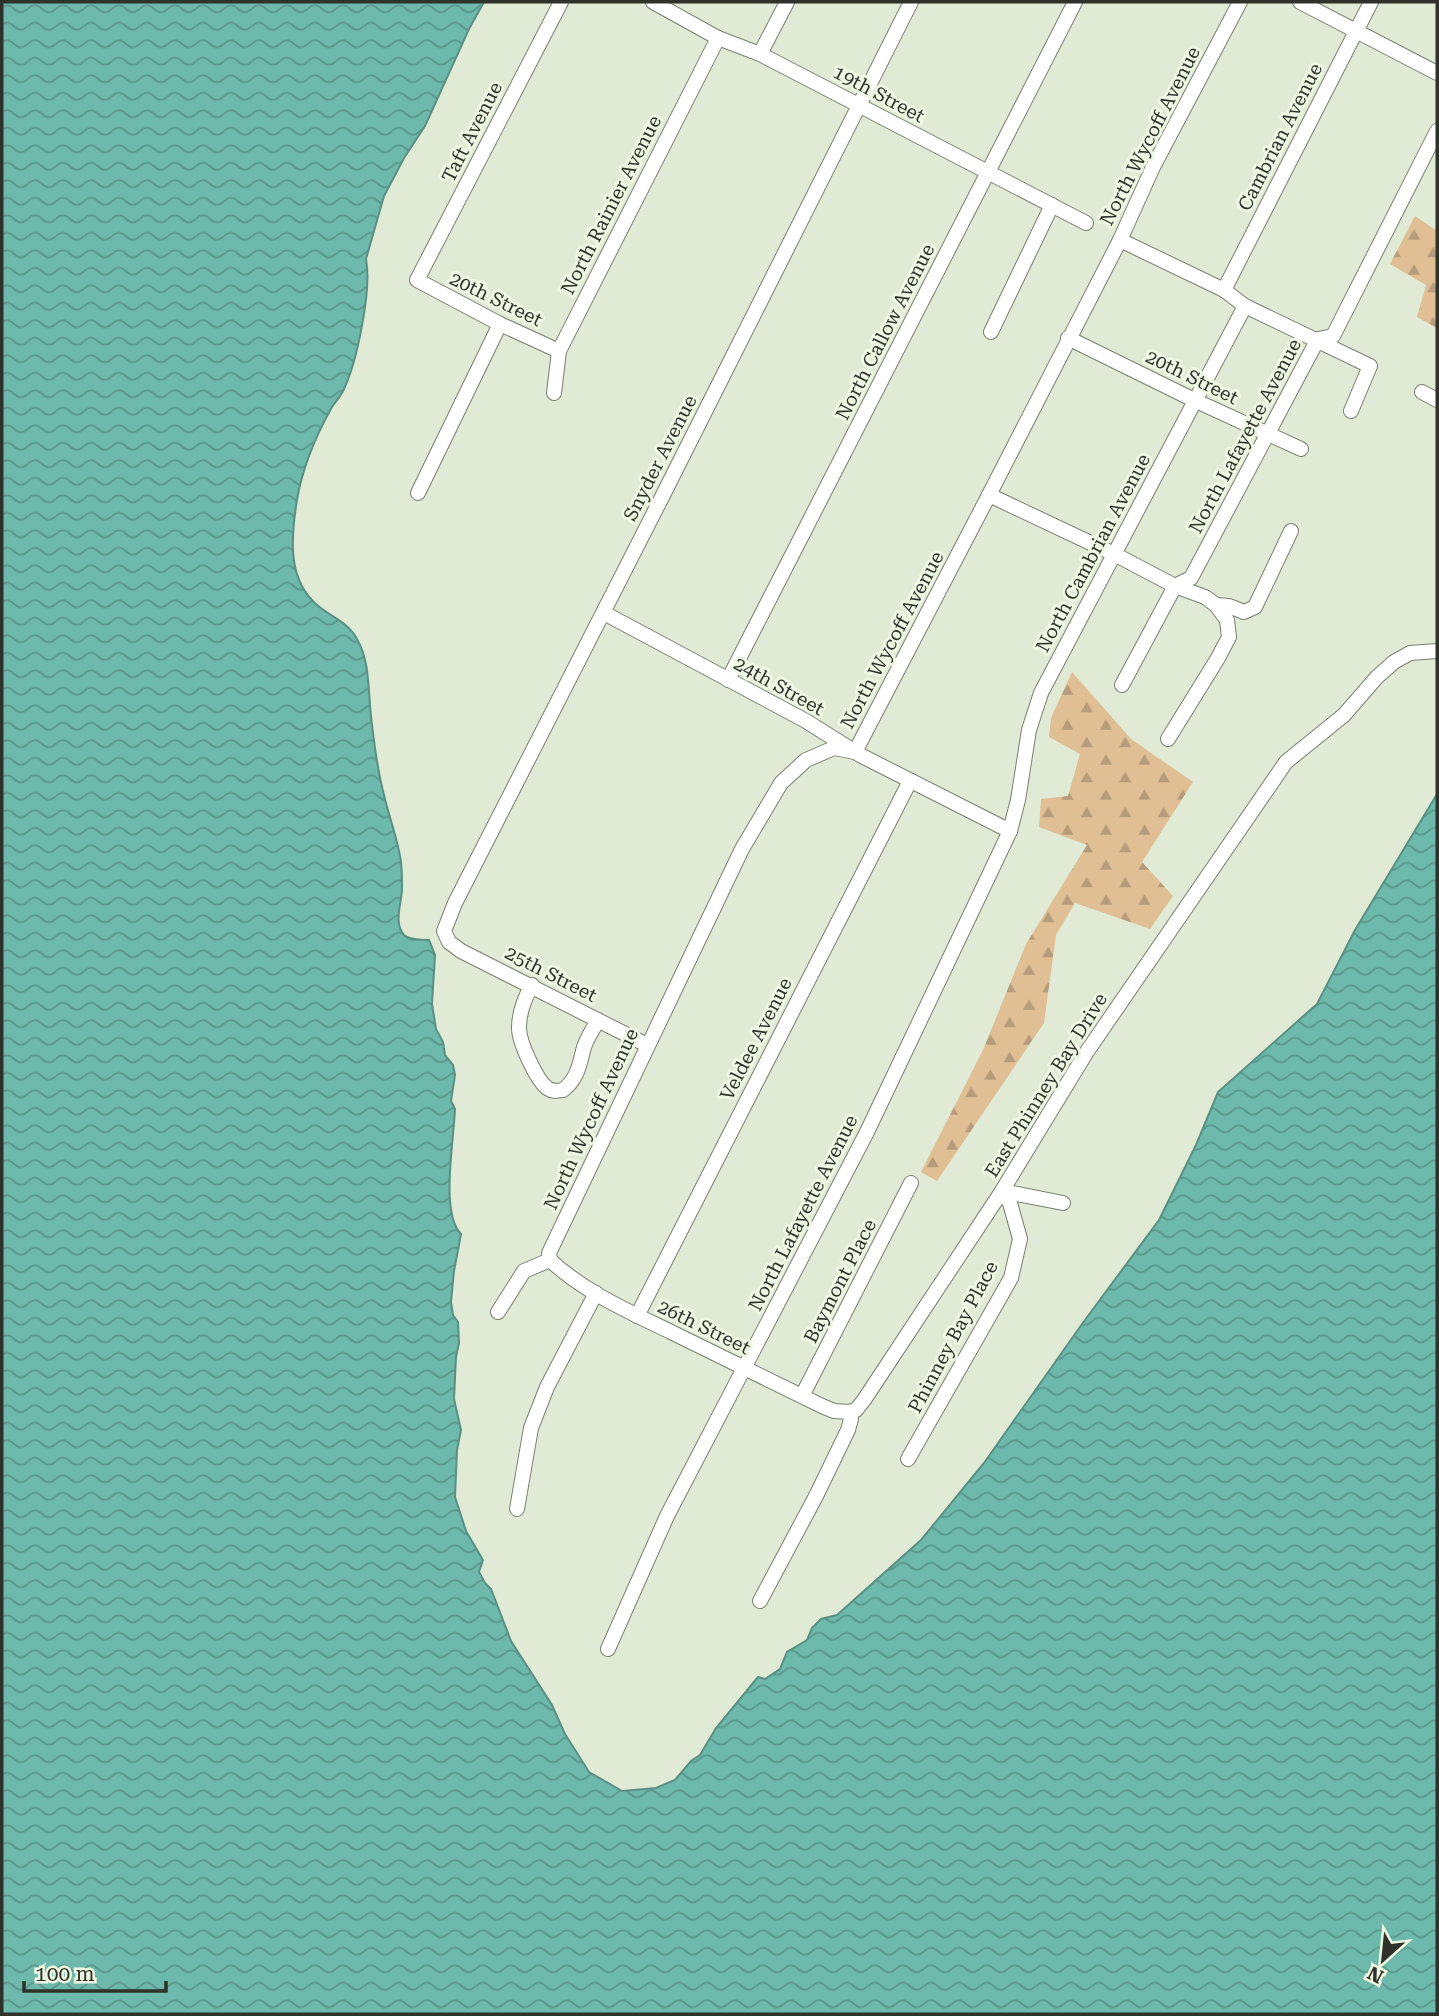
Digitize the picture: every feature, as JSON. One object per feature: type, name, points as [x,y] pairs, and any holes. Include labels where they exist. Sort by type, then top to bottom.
[{"type":"street","name":"Taft Avenue","points":[[417,281],[561,2]]},
{"type":"street","name":"19th Street","points":[[653,2],[718,38],[760,54],[859,104],[1086,223]]},
{"type":"street","points":[[760,54],[787,2]]},
{"type":"street","name":"Snyder Avenue","points":[[444,931],[455,903],[911,2]]},
{"type":"street","name":"North Callow Avenue","points":[[728,680],[1075,2]]},
{"type":"street","name":"North Wycoff Avenue","points":[[550,1260],[549,1253],[742,849],[781,783],[806,760],[834,748],[855,752],[1240,2]]},
{"type":"street","points":[[1300,2],[1437,74]]},
{"type":"street","name":"Cambrian Avenue","points":[[1224,290],[1371,2]]},
{"type":"street","name":"North Rainier Avenue","points":[[554,393],[559,351],[718,38]]},
{"type":"street","name":"North Lafayette Avenue","points":[[1122,685],[1175,586],[1191,578],[1318,340],[1333,337],[1437,131]]},
{"type":"street","points":[[991,331],[1052,205]]},
{"type":"street","points":[[1120,240],[1224,290],[1245,306],[1370,366],[1351,411]]},
{"type":"street","name":"20th Street","points":[[417,281],[499,324],[559,351]]},
{"type":"street","name":"North Cambrian Avenue","points":[[1010,831],[1018,800],[1029,730],[1041,693],[1245,306]]},
{"type":"street","points":[[418,493],[499,324]]},
{"type":"street","name":"20th Street","points":[[1068,338],[1301,449]]},
{"type":"street","points":[[1422,392],[1437,400]]},
{"type":"street","points":[[989,495],[1175,586],[1205,597],[1216,605],[1227,620],[1228,637],[1168,739]]},
{"type":"street","points":[[1216,605],[1229,606],[1244,612],[1255,607],[1292,531]]},
{"type":"street","name":"24th Street","points":[[604,613],[806,721],[855,752],[1010,831]]},
{"type":"street","name":"East Phinney Bay Drive","points":[[760,1601],[848,1430],[849,1412],[856,1410],[864,1400],[1002,1191],[1086,1053],[1286,762],[1344,715],[1394,662],[1410,653],[1437,651]]},
{"type":"street","name":"Veldee Avenue","points":[[637,1316],[910,781]]},
{"type":"street","name":"North Lafayette Avenue","points":[[608,1649],[667,1516],[867,1132],[1010,831]]},
{"type":"street","name":"25th Street","points":[[444,931],[445,938],[454,947],[647,1045]]},
{"type":"street","points":[[532,985],[520,1012],[519,1036],[545,1087],[555,1092],[563,1090],[575,1078],[583,1049],[598,1020]]},
{"type":"street","name":"Baymont Place","points":[[802,1396],[911,1184]]},
{"type":"street","points":[[1002,1191],[1063,1203]]},
{"type":"street","name":"Phinney Bay Place","points":[[908,1459],[1011,1278],[1020,1239],[1010,1203],[1002,1191]]},
{"type":"street","points":[[498,1312],[524,1271],[550,1260]]},
{"type":"street","name":"26th Street","points":[[550,1260],[596,1293],[637,1316],[835,1411],[849,1412]]},
{"type":"street","points":[[517,1509],[531,1428],[547,1387],[596,1293]]},
{"type":"green space","points":[[1415,216],[1437,231],[1437,328],[1417,317],[1426,285],[1390,264]]},
{"type":"green space","points":[[1072,672],[1131,739],[1193,782],[1142,862],[1173,896],[1150,929],[1075,903],[1056,935],[1044,1023],[937,1181],[921,1172],[983,1050],[1026,944],[1087,845],[1039,827],[1041,799],[1068,796],[1080,754],[1049,737],[1051,718]]},
{"type":"water","points":[[2,2],[484,2],[425,126],[384,196],[366,259],[365,306],[354,361],[343,392],[314,442],[301,480],[294,519],[294,559],[296,572],[308,595],[317,605],[349,628],[361,648],[368,676],[378,766],[401,862],[399,924],[407,937],[429,940],[435,955],[432,1004],[436,1029],[455,1075],[451,1101],[455,1109],[450,1193],[451,1210],[461,1234],[451,1302],[453,1315],[458,1322],[454,1399],[461,1430],[457,1450],[455,1497],[466,1531],[483,1560],[479,1572],[491,1589],[511,1641],[552,1705],[565,1734],[589,1772],[622,1791],[656,1788],[675,1780],[691,1761],[700,1755],[716,1728],[758,1677],[765,1679],[780,1669],[787,1652],[807,1640],[812,1628],[821,1619],[837,1615],[921,1540],[984,1463],[1159,1220],[1196,1145],[1218,1092],[1317,1004],[1355,930],[1437,794],[1437,2014],[2,2014]]}]
